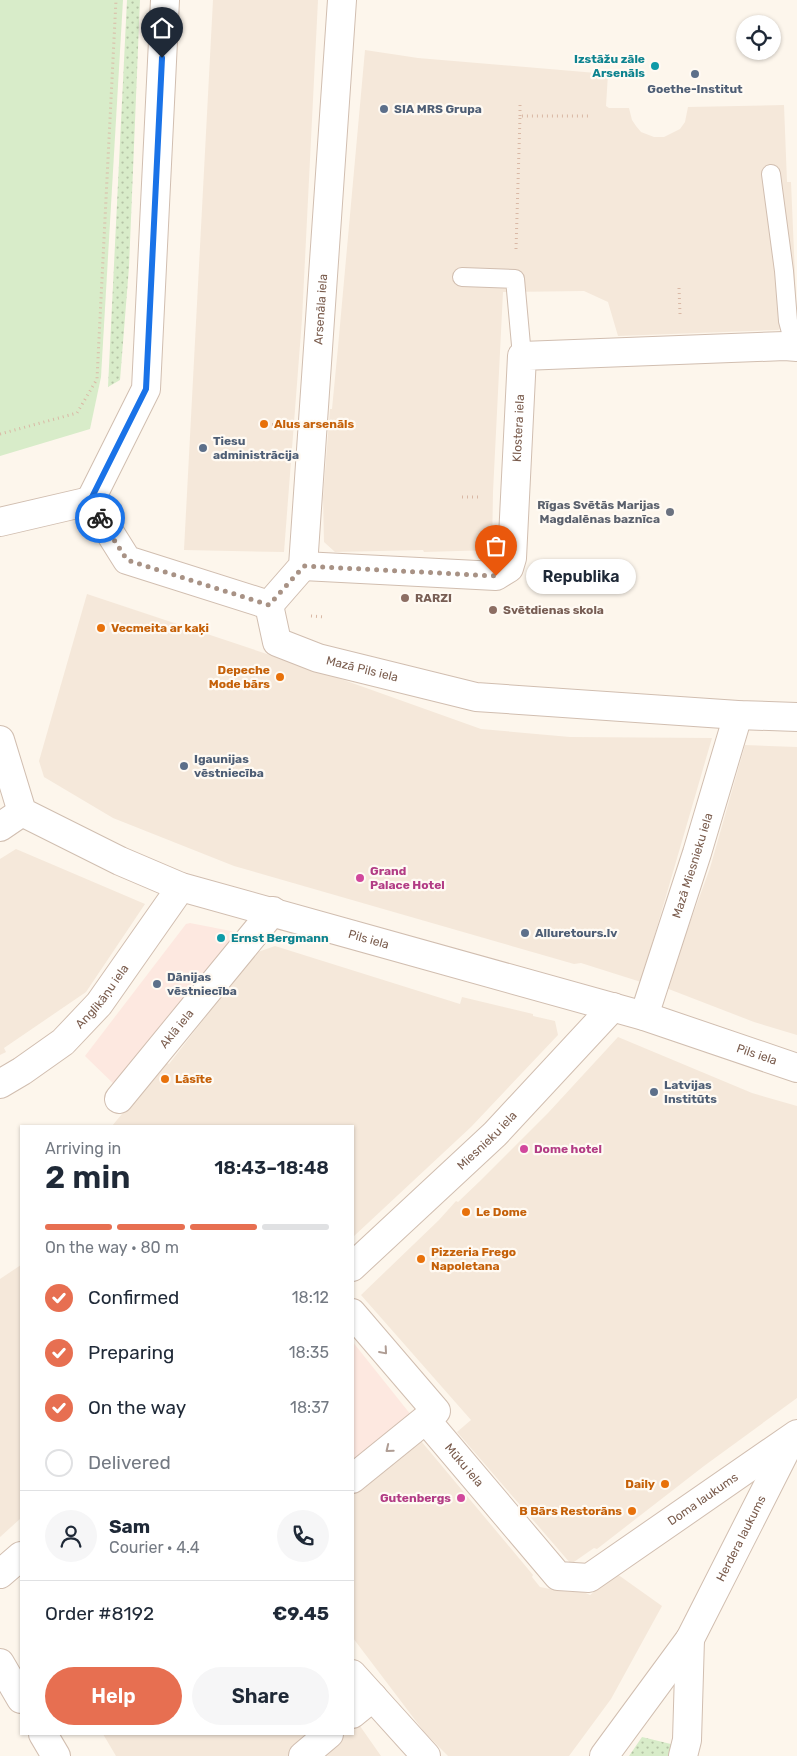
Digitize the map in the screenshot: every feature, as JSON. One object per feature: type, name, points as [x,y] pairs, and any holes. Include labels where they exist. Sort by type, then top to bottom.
[{"type":"street","points":[[90,501],[146,389],[164,0]]},
{"type":"street","name":"Arsenāla iela","points":[[304,566],[342,0]]},
{"type":"street","points":[[522,356],[792,347]]},
{"type":"street","name":"Klostera iela","points":[[304,566],[496,576],[509,568],[512,558],[522,356]]},
{"type":"street","points":[[0,522],[90,501]]},
{"type":"street","points":[[90,501],[127,560],[269,605],[304,566]]},
{"type":"street","name":"Mazā Pils iela","points":[[269,605],[277,642],[318,658],[476,698],[797,717]]},
{"type":"street","name":"Mazā Miesnieku iela","points":[[644,1016],[697,853],[738,715]]},
{"type":"street","points":[[0,740],[22,812],[0,827]]},
{"type":"street","name":"Pils iela","points":[[22,812],[120,861],[181,886],[644,1016],[797,1068]]},
{"type":"street","name":"Anglikāņu iela","points":[[0,1084],[63,1042],[99,1004],[181,886]]},
{"type":"street","name":"Aklā iela","points":[[119,1099],[273,911]]},
{"type":"street","name":"Miesnieku iela","points":[[354,1264],[495,1134],[613,1007]]},
{"type":"street","points":[[354,1316],[436,1411],[354,1477]]},
{"type":"street","name":"Mūku iela","points":[[426,1420],[558,1576],[589,1578],[608,1564]]},
{"type":"street","name":"Doma laukums","points":[[608,1564],[794,1436]]},
{"type":"street","name":"Herdera laukums","points":[[604,1756],[690,1639],[794,1436]]},
{"type":"street","points":[[0,1574],[20,1557]]},
{"type":"street","name":"Herdera laukums","points":[[683,1756],[686,1740],[690,1639]]},
{"type":"street","points":[[0,1663],[20,1696]]},
{"type":"street","points":[[354,1676],[426,1756]]},
{"type":"street","points":[[354,1712],[373,1697]]},
{"type":"street","points":[[44,1735],[56,1756]]},
{"type":"street","points":[[303,1756],[328,1735]]},
{"type":"lane","points":[[771,174],[792,347]]},
{"type":"lane","points":[[462,277],[515,279],[522,356]]},
{"type":"path","points":[[0,434],[76,412],[97,379],[116,0]]},
{"type":"path","points":[[515,279],[520,104]]},
{"type":"path","points":[[520,116],[589,116]]},
{"type":"path","points":[[268,424],[282,425]]},
{"type":"path","points":[[462,497],[475,497]]},
{"type":"path","points":[[313,616],[325,617]]},
{"type":"shaded area","points":[[213,0],[318,0],[302,319],[284,552],[184,550]]},
{"type":"shaded area","points":[[365,50],[418,58],[608,74],[606,106],[609,108],[629,108],[632,120],[641,132],[654,137],[664,137],[680,129],[685,122],[688,107],[784,105],[787,182],[791,182],[797,323],[778,330],[618,336],[608,302],[584,291],[503,292],[492,550],[335,552],[324,542],[323,497],[330,409],[332,409]]},
{"type":"shaded area","points":[[87,594],[327,674],[481,729],[570,737],[712,738],[641,982],[581,963],[574,964],[234,866],[113,818],[44,777],[39,761]]},
{"type":"shaded area","points":[[745,745],[797,747],[797,1035],[754,1022],[666,988],[710,868]]},
{"type":"shaded area","points":[[16,849],[145,904],[86,992],[4,1048],[6,1052],[0,1055],[0,859]]},
{"type":"shaded area","points":[[190,923],[236,932],[237,936],[119,1089],[85,1056],[186,924]]},
{"type":"shaded area","points":[[275,946],[460,1004],[462,997],[533,1014],[533,1016],[555,1021],[558,1035],[471,1127],[354,1236],[354,1125],[113,1125],[165,1062],[169,1064],[255,953]]},
{"type":"shaded area","points":[[618,1037],[752,1093],[797,1106],[797,1398],[704,1466],[597,1549],[594,1548],[571,1564],[457,1432],[471,1420],[361,1295],[548,1113]]},
{"type":"shaded area","points":[[20,1266],[20,1519],[0,1537],[0,1279]]},
{"type":"shaded area","points":[[354,1344],[411,1415],[354,1459]]},
{"type":"shaded area","points":[[421,1441],[533,1575],[532,1577],[540,1587],[560,1591],[581,1591],[590,1595],[617,1574],[662,1606],[611,1699],[569,1756],[448,1756],[425,1733],[354,1639],[354,1494]]},
{"type":"shaded area","points":[[354,1717],[381,1756],[116,1756],[104,1735],[354,1735]]},
{"type":"green space","points":[[0,0],[123,0],[101,377],[90,429],[0,456]]},
{"type":"green space","points":[[127,0],[140,0],[129,267],[120,380],[108,387]]},
{"type":"green space","points":[[642,1737],[675,1745],[672,1756],[629,1756]]},
{"type":"way so far","points":[[100,518],[127,560],[269,605],[304,566],[496,576]]},
{"type":"place","name":"Izstāžu zāle Arsenāls","points":[[655,66]]},
{"type":"place","name":"Goethe-Institut","points":[[695,74]]},
{"type":"place","name":"SIA MRS Grupa","points":[[384,109]]},
{"type":"place","name":"Alus arsenāls","points":[[264,424]]},
{"type":"place","name":"Tiesu administrācija","points":[[203,448]]},
{"type":"place","name":"Rīgas Svētās Marijas Magdalēnas baznīca","points":[[670,512]]},
{"type":"place","name":"Republika","points":[[496,576]]},
{"type":"place","name":"RARZI","points":[[405,598]]},
{"type":"place","name":"Svētdienas skola","points":[[493,610]]},
{"type":"place","name":"Vecmeita ar kaķi","points":[[101,628]]},
{"type":"place","name":"Depeche Mode bārs","points":[[280,677]]},
{"type":"place","name":"Igaunijas vēstniecība","points":[[184,766]]},
{"type":"place","name":"Grand Palace Hotel","points":[[360,878]]},
{"type":"place","name":"Alluretours.lv","points":[[525,933]]},
{"type":"place","name":"Ernst Bergmann","points":[[221,938]]},
{"type":"place","name":"Dānijas vēstniecība","points":[[157,984]]},
{"type":"place","name":"Lāsīte","points":[[165,1079]]},
{"type":"place","name":"Latvijas Institūts","points":[[654,1092]]},
{"type":"place","name":"Dome hotel","points":[[524,1149]]},
{"type":"place","name":"Le Dome","points":[[466,1212]]},
{"type":"place","name":"Pizzeria Frego Napoletana","points":[[421,1259]]},
{"type":"place","name":"Daily","points":[[665,1484]]},
{"type":"place","name":"Gutenbergs","points":[[461,1498]]},
{"type":"place","name":"B Bārs Restorāns","points":[[632,1511]]},
{"type":"route","points":[[100,518],[90,501],[146,389],[162,58]]}]
